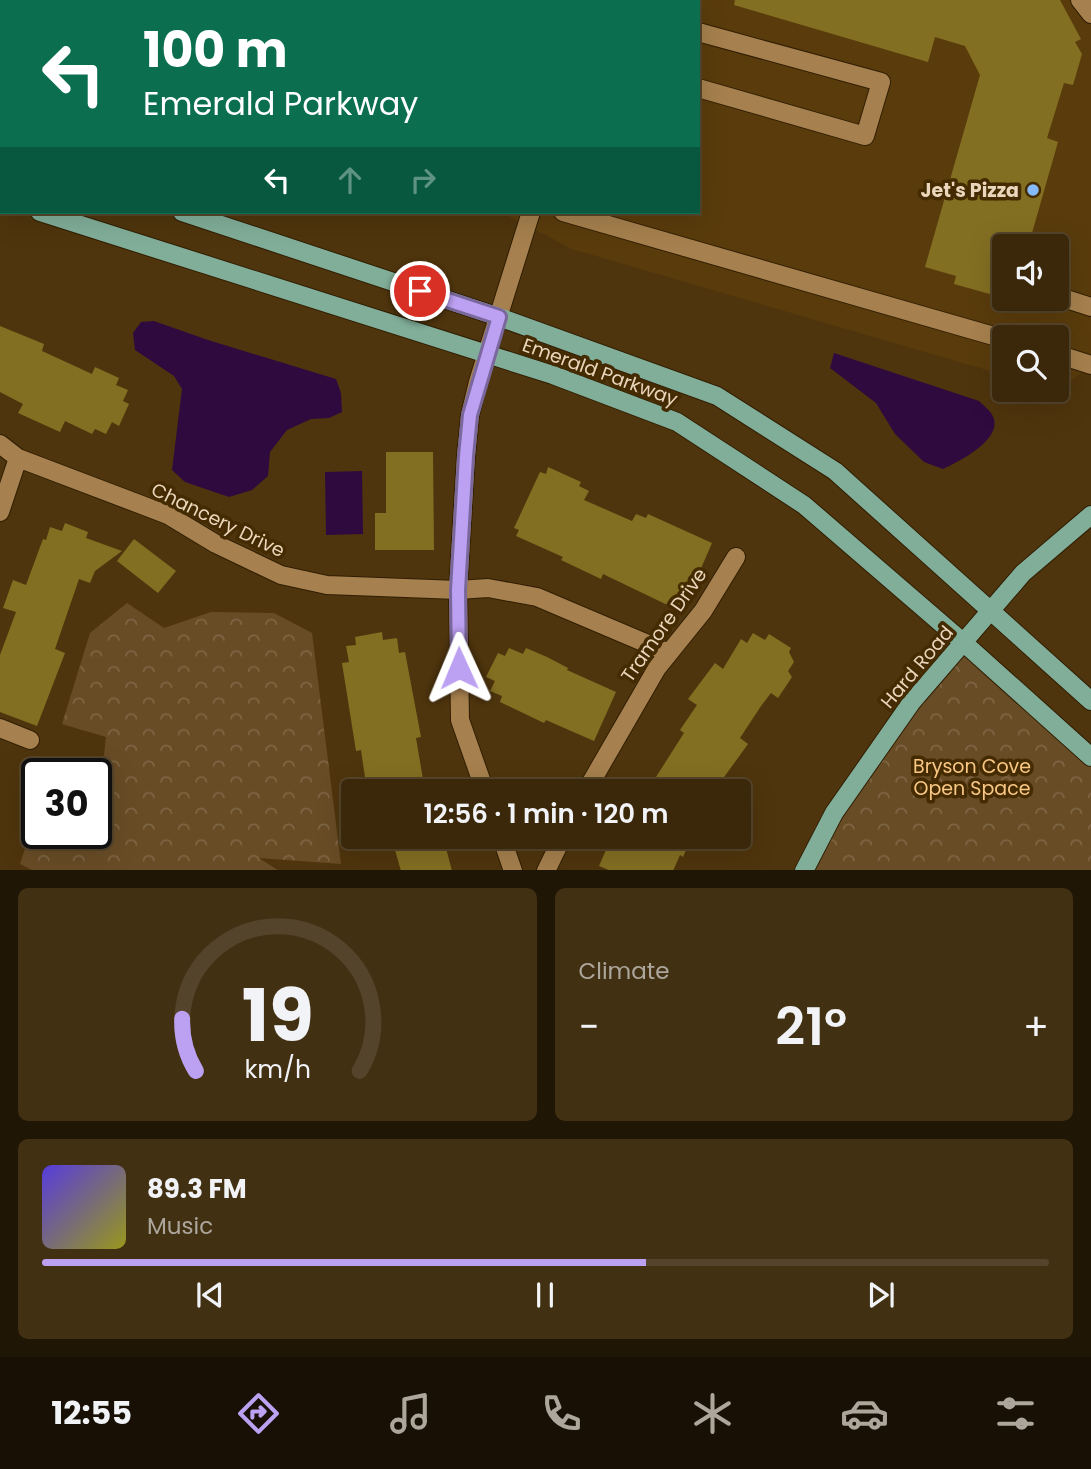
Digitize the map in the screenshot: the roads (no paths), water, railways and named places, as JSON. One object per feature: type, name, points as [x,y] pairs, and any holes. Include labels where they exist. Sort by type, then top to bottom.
[{"type":"main road","name":"Emerald Parkway","points":[[46,214],[553,374],[677,422],[804,505],[1091,757]]},
{"type":"main road","name":"Emerald Parkway","points":[[188,214],[499,317],[717,396],[835,471],[1091,701]]},
{"type":"main road","name":"Hard Road","points":[[804,870],[834,813],[911,703],[1023,573],[1091,515]]},
{"type":"street","points":[[1080,0],[1091,14]]},
{"type":"street","points":[[700,33],[881,82],[865,136],[700,89]]},
{"type":"street","points":[[481,779],[460,720],[458,590],[466,456],[470,415],[486,354],[530,214]]},
{"type":"street","points":[[571,214],[992,336]]},
{"type":"street","points":[[1069,300],[1091,307]]},
{"type":"street","points":[[1069,358],[1091,365]]},
{"type":"street","name":"Chancery Drive","points":[[0,444],[18,458],[168,515],[216,544],[281,575],[327,585],[458,590],[488,588],[537,597],[669,653]]},
{"type":"street","points":[[0,512],[18,458]]},
{"type":"street","name":"Tramore Drive","points":[[593,779],[657,668],[703,611],[736,557]]},
{"type":"street","points":[[0,729],[30,740]]},
{"type":"street","points":[[506,849],[513,870]]},
{"type":"street","points":[[546,870],[556,849]]},
{"type":"place","name":"Jet's Pizza","points":[[1033,190]]},
{"type":"park label","name":"Bryson Cove Open Space","points":[[972,777]]}]
